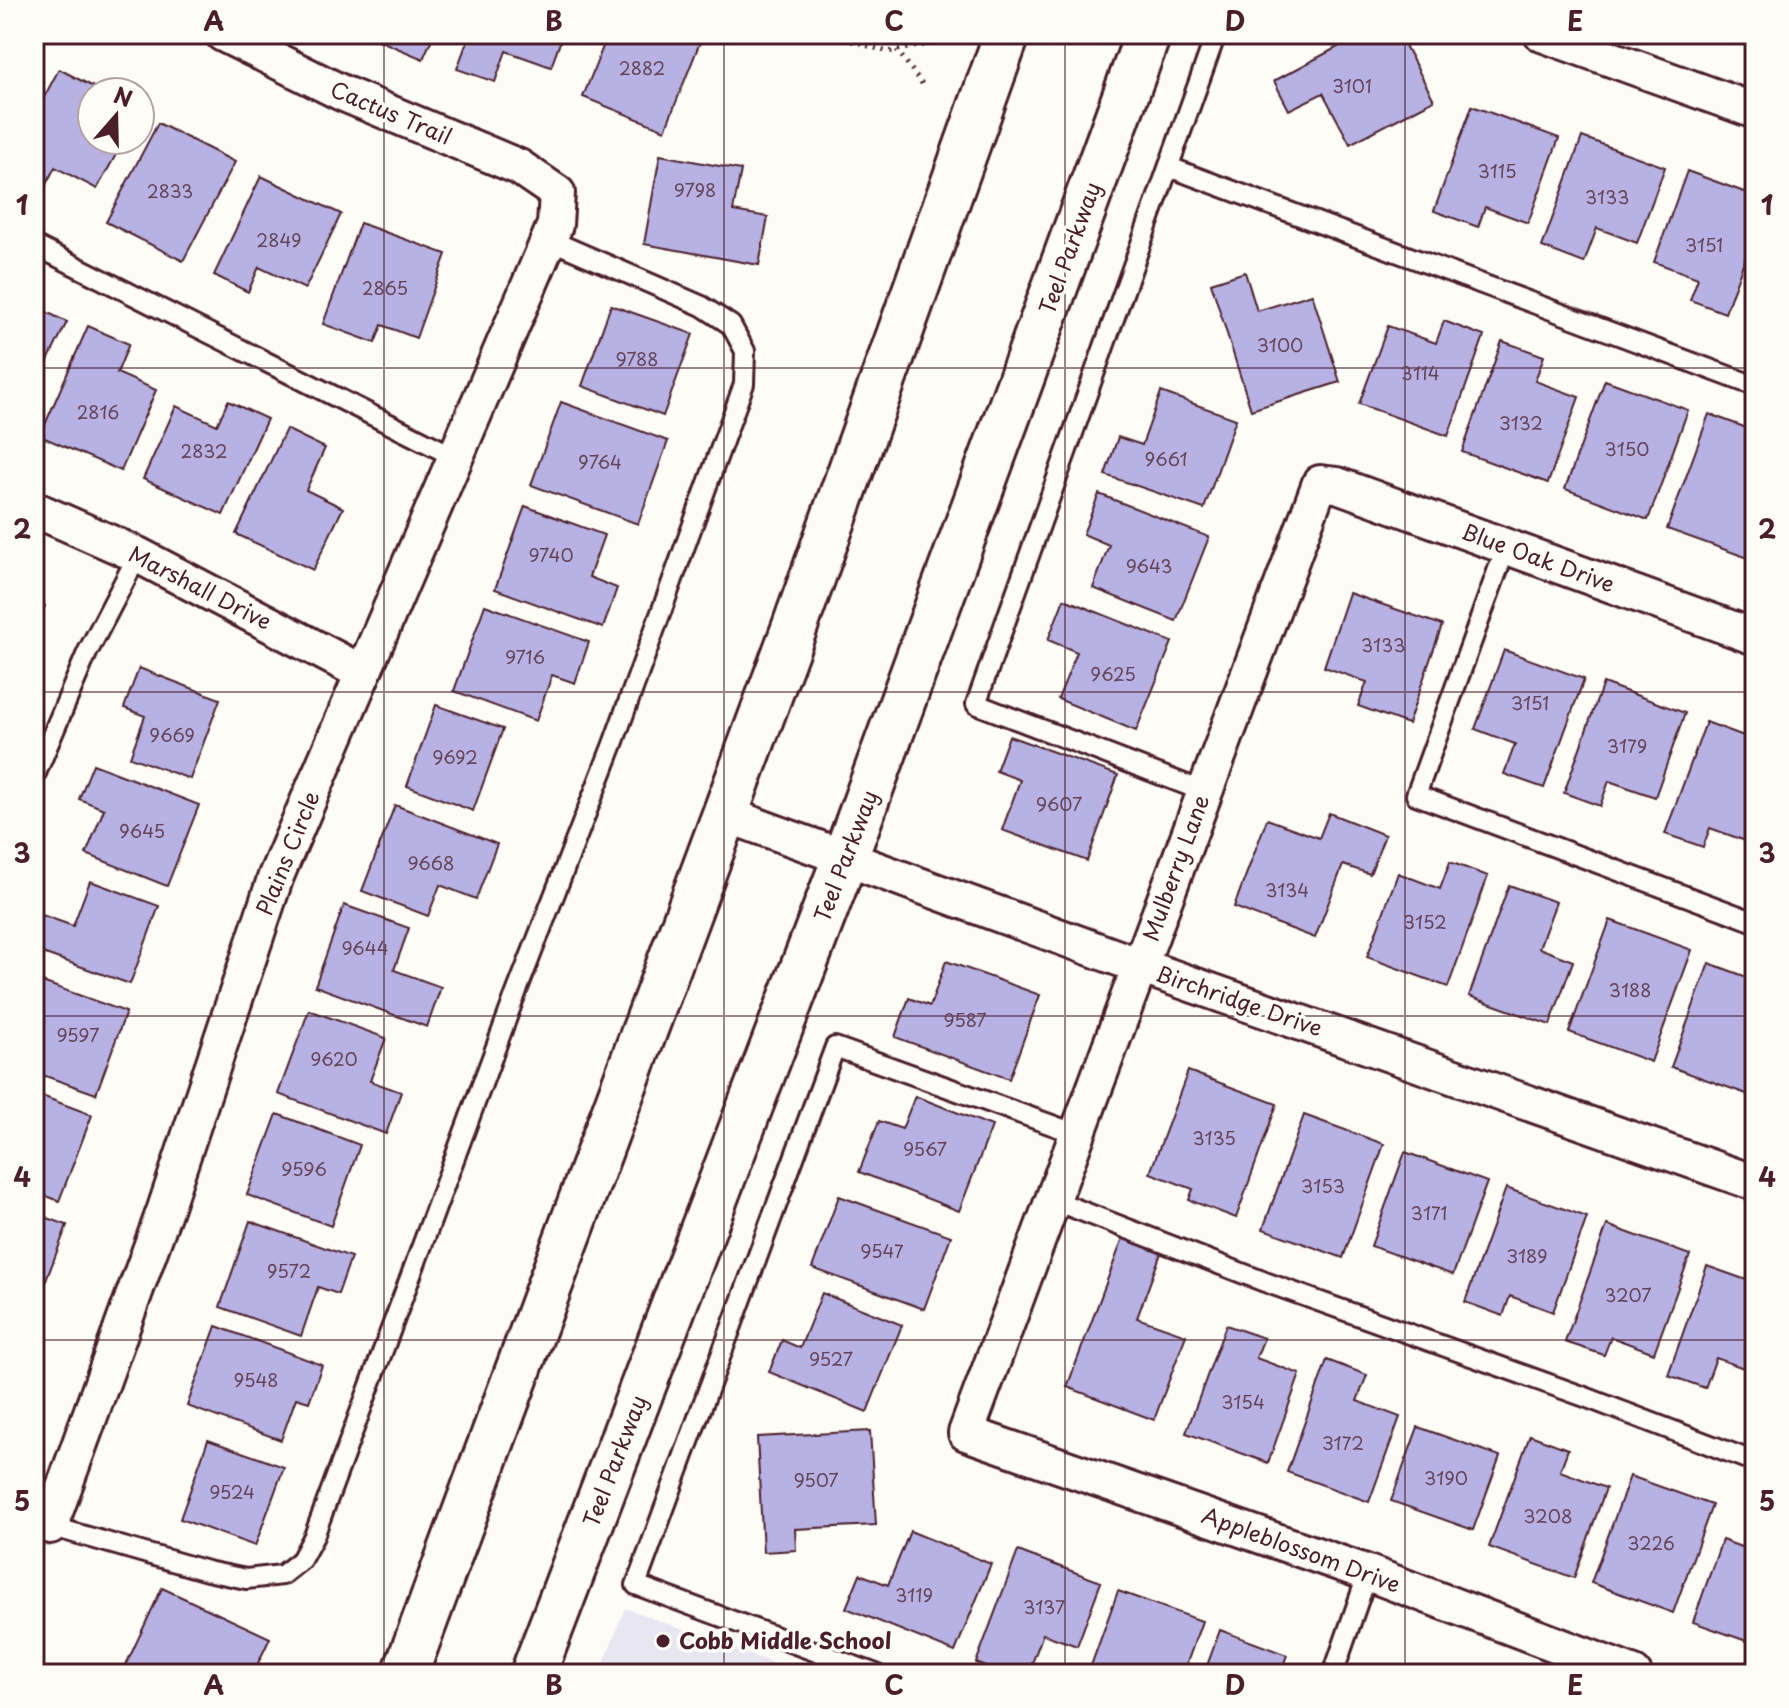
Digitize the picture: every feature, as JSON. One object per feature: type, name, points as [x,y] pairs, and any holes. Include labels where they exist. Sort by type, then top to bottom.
[{"type":"main road","points":[[405,1674],[794,629],[1007,34]]},
{"type":"main road","name":"Teel Parkway","points":[[533,1674],[845,858],[1148,34]]},
{"type":"street","name":"Cactus Trail","points":[[223,34],[342,93],[519,167],[557,193]]},
{"type":"street","points":[[1542,34],[1755,111]]},
{"type":"street","name":"Plains Circle","points":[[50,1526],[165,1209],[276,876],[555,225],[557,193]]},
{"type":"street","name":"Mulberry Lane","points":[[966,1433],[1320,483]]},
{"type":"street","name":"Blue Oak Drive","points":[[1320,483],[1337,485],[1755,637]]},
{"type":"street","name":"Marshall Drive","points":[[34,509],[138,555],[363,673]]},
{"type":"street","name":"Birchridge Drive","points":[[725,814],[1140,966],[1755,1183]]},
{"type":"street","name":"Appleblossom Drive","points":[[966,1433],[1368,1573],[1634,1674]]},
{"type":"lane","points":[[1205,792],[976,704],[1216,34]]},
{"type":"lane","points":[[1169,167],[1755,386]]},
{"type":"lane","points":[[50,1526],[207,1571],[246,1579],[282,1575],[301,1560],[314,1536],[613,744],[744,384],[745,351],[731,325],[702,306],[548,239]]},
{"type":"lane","points":[[34,245],[455,457]]},
{"type":"lane","points":[[1506,547],[1416,795],[1755,922]]},
{"type":"lane","points":[[34,778],[87,653],[138,555]]},
{"type":"lane","points":[[876,1674],[636,1585],[829,1062],[835,1047],[1077,1134]]},
{"type":"lane","points":[[1053,1200],[1265,1282],[1755,1462]]},
{"type":"lane","points":[[1333,1674],[1368,1573]]},
{"type":"path","points":[[829,34],[888,52],[945,41],[949,34]]},
{"type":"path","points":[[897,50],[923,85]]},
{"type":"shaded area","name":"Cobb Middle School","points":[[625,1608],[802,1674],[600,1674]]},
{"type":"building","points":[[364,34],[434,34],[423,59]]},
{"type":"building","points":[[470,34],[563,34],[551,67],[506,51],[495,82],[457,69]]},
{"type":"building","points":[[608,34],[681,34],[700,42],[665,130],[583,97]]},
{"type":"building","points":[[1362,34],[1399,34],[1434,100],[1350,144],[1323,93],[1289,110],[1274,81]]},
{"type":"building","points":[[59,69],[76,78],[76,156],[115,156],[97,189],[55,167],[41,194],[34,190],[34,116]]},
{"type":"building","points":[[1472,106],[1559,138],[1528,223],[1485,207],[1478,227],[1434,211]]},
{"type":"building","points":[[158,123],[235,162],[183,261],[106,222],[141,156],[156,156]]},
{"type":"building","points":[[1582,137],[1665,167],[1637,243],[1597,228],[1584,263],[1542,247]]},
{"type":"building","points":[[660,155],[741,170],[733,211],[768,217],[759,265],[644,244]]},
{"type":"building","points":[[1687,171],[1755,196],[1755,231],[1725,313],[1690,300],[1698,278],[1654,262]]},
{"type":"building","points":[[261,176],[341,214],[305,289],[259,267],[248,292],[214,275]]},
{"type":"building","points":[[360,223],[446,254],[416,338],[382,325],[375,343],[323,324]]},
{"type":"building","points":[[1245,272],[1257,311],[1312,294],[1340,382],[1251,410],[1211,283]]},
{"type":"building","points":[[611,305],[693,334],[663,416],[582,386]]},
{"type":"building","points":[[34,306],[67,322],[34,389]]},
{"type":"building","points":[[1444,321],[1484,336],[1448,436],[1359,404],[1388,326],[1436,343]]},
{"type":"building","points":[[88,326],[129,344],[117,373],[156,390],[121,471],[40,436]]},
{"type":"building","points":[[1502,341],[1544,356],[1535,381],[1579,397],[1548,483],[1462,452]]},
{"type":"building","points":[[1605,380],[1688,410],[1648,520],[1565,489]]},
{"type":"building","points":[[1161,392],[1236,419],[1204,509],[1105,475],[1118,437],[1142,445]]},
{"type":"building","points":[[228,401],[267,419],[223,515],[143,479],[176,406],[217,425]]},
{"type":"building","points":[[561,402],[668,441],[638,524],[531,485]]},
{"type":"building","points":[[1709,414],[1755,431],[1755,538],[1748,558],[1667,529]]},
{"type":"building","points":[[286,429],[325,448],[306,490],[343,508],[313,570],[236,534]]},
{"type":"building","points":[[1099,494],[1209,537],[1176,621],[1093,588],[1109,545],[1083,534]]},
{"type":"building","points":[[525,506],[604,535],[589,577],[617,588],[603,628],[495,589]]},
{"type":"building","points":[[1349,593],[1442,625],[1408,724],[1358,706],[1367,682],[1324,667]]},
{"type":"building","points":[[1064,599],[1172,642],[1136,731],[1058,699],[1077,652],[1048,640]]},
{"type":"building","points":[[34,602],[45,606],[34,632]]},
{"type":"building","points":[[485,605],[589,642],[575,683],[552,675],[536,721],[454,691]]},
{"type":"building","points":[[1504,650],[1584,679],[1544,788],[1504,774],[1515,744],[1475,729]]},
{"type":"building","points":[[139,668],[220,699],[190,779],[130,757],[145,716],[124,708]]},
{"type":"building","points":[[1603,683],[1685,713],[1655,797],[1609,781],[1600,806],[1564,793]]},
{"type":"building","points":[[436,705],[503,729],[473,811],[407,786]]},
{"type":"building","points":[[1706,722],[1755,740],[1754,844],[1710,828],[1703,847],[1665,834]]},
{"type":"building","points":[[1009,736],[1118,775],[1087,861],[1002,830],[1020,780],[996,771]]},
{"type":"building","points":[[93,764],[199,805],[167,886],[86,854],[104,809],[79,799]]},
{"type":"building","points":[[395,805],[497,844],[476,899],[440,885],[428,916],[362,891]]},
{"type":"building","points":[[1329,813],[1385,835],[1370,874],[1343,865],[1315,938],[1234,907],[1267,819],[1319,838]]},
{"type":"building","points":[[1450,862],[1488,876],[1448,987],[1367,957],[1398,873],[1440,889]]},
{"type":"building","points":[[90,881],[159,906],[130,984],[34,950],[34,936],[42,915],[73,926]]},
{"type":"building","points":[[1509,885],[1556,902],[1539,948],[1573,961],[1550,1025],[1469,996]]},
{"type":"building","points":[[344,905],[409,928],[394,970],[441,987],[427,1027],[315,986]]},
{"type":"building","points":[[1610,920],[1692,950],[1651,1062],[1569,1032]]},
{"type":"building","points":[[946,961],[1040,995],[1009,1079],[895,1037],[909,998],[930,1006]]},
{"type":"building","points":[[1709,963],[1755,980],[1755,1097],[1671,1067]]},
{"type":"building","points":[[34,979],[126,1012],[96,1094],[34,1072],[34,1051],[45,1021],[34,1017]]},
{"type":"building","points":[[309,1010],[386,1038],[370,1081],[401,1092],[386,1134],[278,1094]]},
{"type":"building","points":[[1188,1071],[1277,1104],[1236,1218],[1189,1200],[1193,1189],[1150,1173]]},
{"type":"building","points":[[34,1093],[92,1115],[59,1201],[34,1191]]},
{"type":"building","points":[[915,1096],[992,1126],[959,1211],[859,1172],[879,1121],[902,1129]]},
{"type":"building","points":[[277,1114],[360,1145],[331,1226],[247,1195]]},
{"type":"building","points":[[1304,1115],[1384,1144],[1343,1258],[1263,1229]]},
{"type":"building","points":[[1405,1152],[1487,1182],[1453,1275],[1371,1246]]},
{"type":"building","points":[[1506,1188],[1587,1217],[1553,1312],[1510,1296],[1503,1316],[1465,1302]]},
{"type":"building","points":[[839,1196],[951,1236],[924,1309],[812,1268]]},
{"type":"building","points":[[34,1213],[67,1225],[36,1307],[34,1306]]},
{"type":"building","points":[[250,1221],[351,1257],[338,1294],[318,1287],[301,1336],[220,1307]]},
{"type":"building","points":[[1607,1225],[1690,1255],[1654,1353],[1611,1337],[1604,1355],[1565,1342]]},
{"type":"building","points":[[1126,1230],[1164,1245],[1137,1318],[1186,1335],[1154,1420],[1067,1387]]},
{"type":"building","points":[[1707,1266],[1755,1283],[1755,1372],[1716,1358],[1705,1388],[1668,1375]]},
{"type":"building","points":[[822,1293],[902,1325],[867,1412],[769,1372],[782,1340],[800,1348]]},
{"type":"building","points":[[1226,1325],[1264,1338],[1256,1358],[1300,1374],[1268,1463],[1186,1433]]},
{"type":"building","points":[[216,1326],[322,1365],[309,1402],[296,1398],[281,1440],[187,1406]]},
{"type":"building","points":[[1327,1360],[1367,1375],[1357,1401],[1400,1417],[1369,1502],[1287,1472]]},
{"type":"building","points":[[1418,1427],[1500,1456],[1473,1530],[1391,1501]]},
{"type":"building","points":[[870,1431],[876,1525],[795,1529],[796,1550],[763,1552],[757,1437]]},
{"type":"building","points":[[1530,1435],[1568,1449],[1560,1471],[1606,1488],[1574,1578],[1489,1547]]},
{"type":"building","points":[[208,1440],[284,1467],[255,1546],[180,1519]]},
{"type":"building","points":[[1630,1476],[1712,1505],[1673,1613],[1591,1583]]},
{"type":"building","points":[[910,1531],[991,1564],[955,1652],[846,1608],[860,1574],[888,1585]]},
{"type":"building","points":[[1722,1540],[1755,1552],[1755,1644],[1693,1622]]},
{"type":"building","points":[[1018,1551],[1101,1582],[1077,1646],[1043,1634],[1028,1674],[1005,1674],[976,1663]]},
{"type":"building","points":[[162,1588],[270,1638],[253,1674],[135,1674],[124,1669]]},
{"type":"building","points":[[1118,1591],[1202,1621],[1183,1674],[1088,1674]]},
{"type":"building","points":[[1220,1630],[1287,1655],[1280,1674],[1204,1674]]},
{"type":"place","name":"Cobb Middle School","points":[[663,1641]]}]
